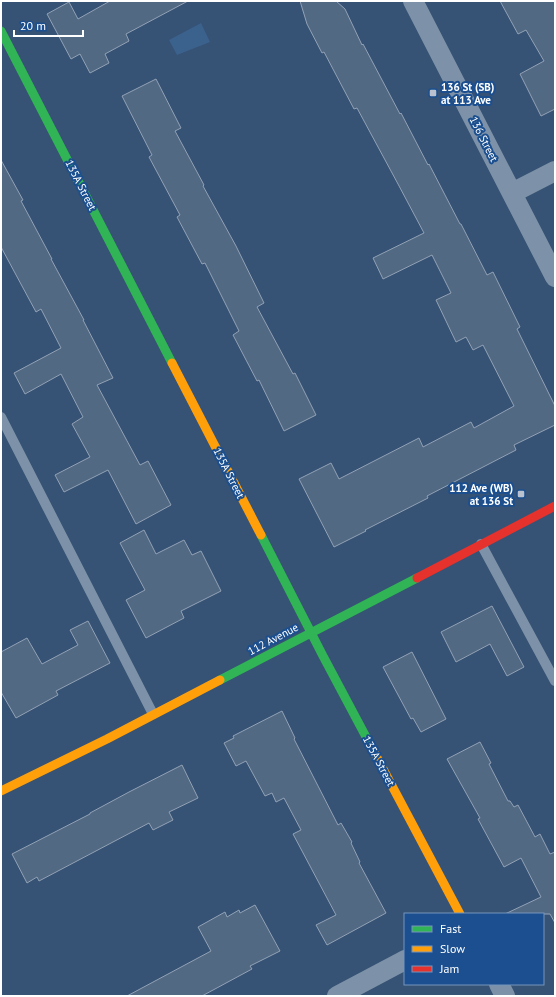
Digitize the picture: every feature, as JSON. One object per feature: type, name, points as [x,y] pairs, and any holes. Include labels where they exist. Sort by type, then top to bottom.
[{"type":"street","name":"136 Street","points":[[413,1],[555,277]]},
{"type":"street","name":"135A Street","points":[[1,31],[311,632],[459,913]]},
{"type":"street","points":[[512,193],[555,171]]},
{"type":"street","name":"112 Avenue","points":[[1,791],[106,739],[555,506]]},
{"type":"street","points":[[337,996],[404,961]]},
{"type":"street","points":[[500,985],[505,996]]},
{"type":"lane","points":[[1,417],[153,714]]},
{"type":"lane","points":[[481,544],[555,681]]},
{"type":"water","points":[[201,23],[210,42],[177,55],[169,40]]},
{"type":"building","points":[[110,1],[188,1],[126,34],[129,41],[105,54],[109,63],[90,73],[80,54],[71,59],[47,14],[69,2],[78,19]]},
{"type":"building","points":[[300,1],[336,1],[345,9],[362,45],[363,44],[428,165],[429,164],[487,275],[493,272],[520,327],[517,329],[555,406],[555,425],[514,445],[516,450],[427,496],[428,498],[334,547],[299,479],[331,463],[339,479],[419,438],[423,447],[471,422],[474,428],[514,406],[483,345],[473,350],[466,337],[456,342],[436,300],[451,293],[432,255],[383,279],[373,258],[424,233],[357,108],[354,109],[324,52],[322,53],[307,24]]},
{"type":"building","points":[[500,1],[555,1],[555,109],[541,116],[520,74],[544,61],[526,30],[518,34]]},
{"type":"building","points":[[156,79],[181,128],[175,131],[236,246],[264,303],[257,307],[293,374],[295,373],[316,415],[284,431],[259,380],[257,381],[233,335],[239,331],[205,263],[202,264],[177,217],[180,215],[149,157],[152,155],[122,96]]},
{"type":"building","points":[[1,160],[23,200],[21,201],[113,378],[97,385],[140,465],[148,461],[171,505],[136,524],[108,470],[64,492],[55,475],[90,457],[72,424],[83,417],[61,374],[25,394],[14,373],[61,348],[41,309],[36,312],[1,247]]},
{"type":"building","points":[[144,530],[156,554],[184,540],[192,555],[201,551],[221,591],[181,611],[184,618],[146,638],[126,600],[145,590],[120,543]]},
{"type":"building","points":[[492,606],[524,667],[507,676],[490,644],[456,662],[441,632]]},
{"type":"building","points":[[88,621],[110,663],[56,691],[58,695],[16,718],[1,692],[1,652],[27,638],[42,664],[78,645],[70,630]]},
{"type":"building","points":[[412,652],[446,719],[421,732],[413,718],[411,719],[383,667]]},
{"type":"building","points":[[282,711],[295,738],[294,739],[338,825],[341,823],[352,842],[351,843],[360,862],[359,863],[386,913],[327,945],[316,925],[336,915],[293,834],[301,830],[284,798],[276,802],[272,793],[265,796],[246,761],[236,766],[224,743],[234,738],[233,736]]},
{"type":"building","points":[[480,742],[491,763],[489,764],[508,801],[510,801],[514,807],[518,805],[535,837],[540,834],[550,854],[555,852],[555,923],[550,914],[507,913],[541,897],[521,858],[504,867],[478,819],[480,818],[447,759]]},
{"type":"building","points":[[182,765],[198,798],[169,812],[173,820],[153,830],[149,823],[39,881],[37,877],[27,883],[12,854]]},
{"type":"building","points":[[255,905],[280,951],[250,966],[252,969],[202,996],[127,996],[211,951],[198,927],[225,912],[227,917],[239,910],[240,913]]},
{"type":"traffic: fast","points":[[1,31],[172,363]]},
{"type":"traffic: fast","points":[[261,535],[373,750]]},
{"type":"traffic: fast","points":[[220,680],[417,578]]},
{"type":"traffic: slow","points":[[172,363],[261,535]]},
{"type":"traffic: slow","points":[[1,791],[107,739],[220,680]]},
{"type":"traffic: slow","points":[[373,750],[459,913]]},
{"type":"traffic: jam","points":[[417,578],[555,506]]},
{"type":"place","name":"136 St (SB) at 113 Ave","points":[[433,93]]},
{"type":"place","name":"112 Ave (WB) at 136 St","points":[[521,494]]}]
